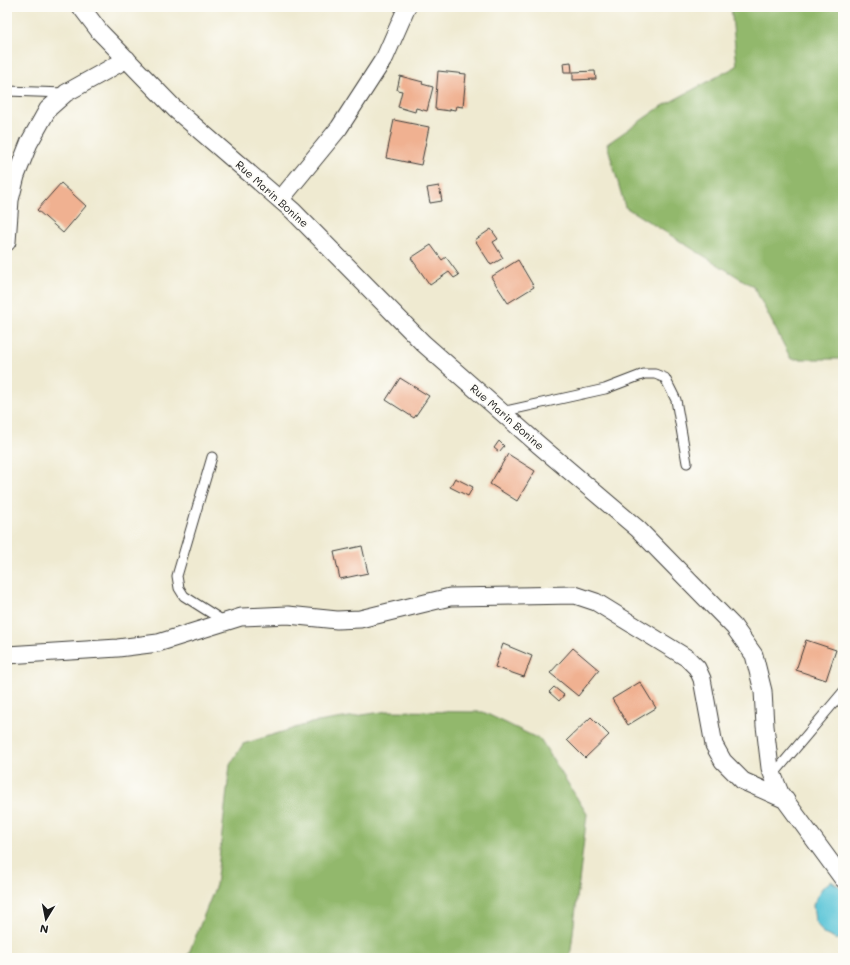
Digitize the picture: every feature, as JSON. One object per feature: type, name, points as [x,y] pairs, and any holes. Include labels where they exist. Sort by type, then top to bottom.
[{"type":"street","name":"Rue Marin Bonine","points":[[81,7],[100,32],[176,110],[293,211],[423,343],[638,529],[734,627],[754,655],[763,691],[770,768],[780,793],[843,879]]},
{"type":"street","points":[[280,200],[339,128],[385,57],[407,7]]},
{"type":"street","points":[[7,242],[10,200],[16,176],[29,143],[48,109],[66,93],[127,59]]},
{"type":"street","points":[[7,655],[118,648],[158,643],[241,617],[288,615],[337,620],[360,619],[450,598],[575,595],[596,602],[687,658],[697,668],[702,679],[714,745],[723,761],[743,781],[786,800]]},
{"type":"lane","points":[[7,91],[66,93]]},
{"type":"lane","points":[[501,412],[605,389],[644,374],[655,374],[664,378],[676,400],[687,463]]},
{"type":"lane","points":[[212,457],[177,576],[179,588],[184,596],[225,622]]},
{"type":"lane","points":[[773,775],[843,692]]},
{"type":"green space","points":[[731,7],[843,7],[843,355],[839,359],[791,359],[754,287],[625,207],[607,144],[659,108],[737,66]]},
{"type":"green space","points":[[388,711],[483,712],[541,740],[587,814],[570,958],[187,958],[216,885],[230,765],[243,744],[311,723]]},
{"type":"water","points":[[831,881],[843,889],[843,935],[837,940],[824,934],[815,921],[813,905],[822,888]]},
{"type":"building","points":[[571,62],[572,72],[564,72],[563,63]]},
{"type":"building","points":[[438,71],[466,74],[463,107],[456,106],[455,110],[450,109],[450,111],[435,109]]},
{"type":"building","points":[[595,71],[596,79],[573,80],[573,72]]},
{"type":"building","points":[[400,76],[423,82],[422,84],[433,87],[427,111],[416,108],[415,112],[398,107],[402,91],[397,90]]},
{"type":"building","points":[[394,120],[429,127],[421,165],[386,158]]},
{"type":"building","points":[[61,183],[86,206],[63,233],[37,210]]},
{"type":"building","points":[[439,186],[442,201],[430,203],[427,188]]},
{"type":"building","points":[[491,229],[498,239],[493,242],[503,258],[491,265],[475,240]]},
{"type":"building","points":[[431,245],[442,260],[446,257],[459,275],[454,278],[449,272],[430,285],[411,258]]},
{"type":"building","points":[[518,260],[534,287],[508,303],[491,277]]},
{"type":"building","points":[[400,378],[429,396],[414,418],[386,400]]},
{"type":"building","points":[[499,441],[504,446],[499,452],[494,448]]},
{"type":"building","points":[[508,454],[535,471],[517,501],[490,484]]},
{"type":"building","points":[[455,478],[473,487],[468,496],[450,487]]},
{"type":"building","points":[[362,546],[368,573],[340,579],[334,552]]},
{"type":"building","points":[[806,640],[836,650],[826,680],[796,670]]},
{"type":"building","points":[[503,644],[532,656],[524,677],[495,667]]},
{"type":"building","points":[[573,648],[599,670],[578,696],[550,673]]},
{"type":"building","points":[[640,682],[656,708],[628,725],[612,699]]},
{"type":"building","points":[[554,687],[564,695],[559,701],[549,692]]},
{"type":"building","points":[[591,717],[609,735],[585,758],[567,740]]}]
